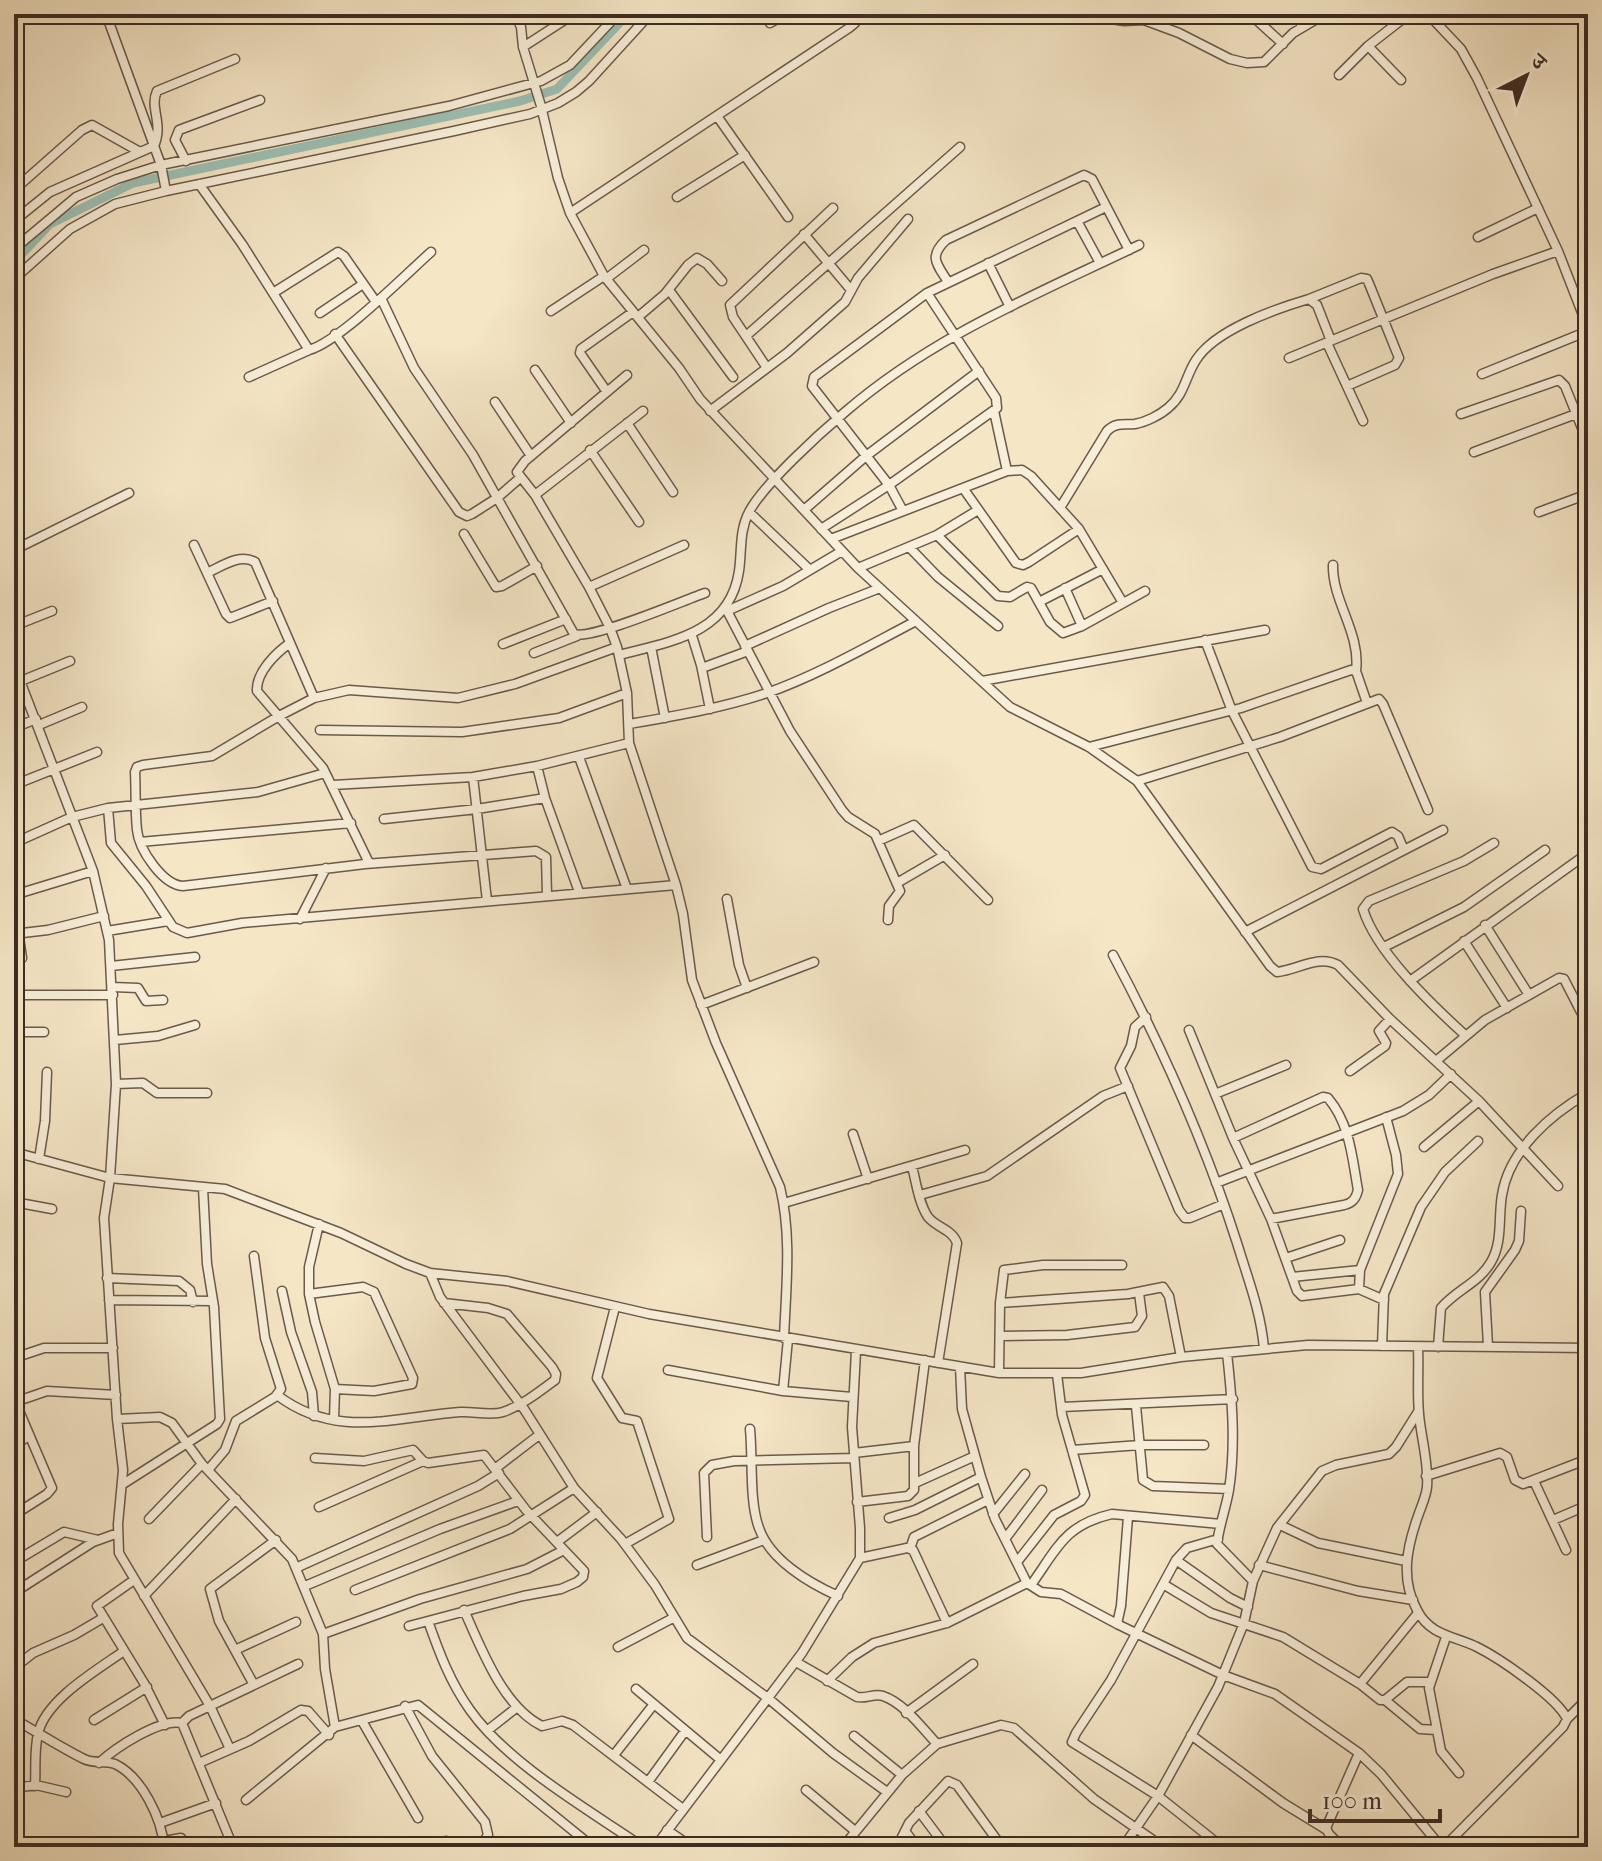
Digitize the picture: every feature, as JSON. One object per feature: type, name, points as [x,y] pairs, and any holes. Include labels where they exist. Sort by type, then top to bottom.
[{"type":"street","points":[[106,14],[162,166],[166,188]]},
{"type":"street","points":[[515,14],[570,213],[605,278],[710,411],[858,568],[982,681],[1024,716],[1089,747],[1137,781],[1270,966],[1277,972],[1319,961],[1328,960],[1338,965],[1390,1019],[1479,1101],[1521,1150],[1558,1186]]},
{"type":"street","points":[[523,47],[574,14]]},
{"type":"street","points":[[14,249],[76,197],[117,179],[162,166],[535,85],[570,65],[618,14]]},
{"type":"street","points":[[14,279],[58,238],[86,218],[115,204],[166,188],[199,184],[454,131],[542,107],[576,92],[650,14]]},
{"type":"street","points":[[765,14],[770,23],[786,14]]},
{"type":"street","points":[[570,213],[849,28],[855,23],[857,14]]},
{"type":"street","points":[[1081,14],[1115,20],[1153,18],[1230,59],[1247,63],[1264,62],[1302,27],[1325,14]]},
{"type":"street","points":[[1250,14],[1283,44]]},
{"type":"street","points":[[1297,14],[1302,27]]},
{"type":"street","points":[[1339,75],[1368,46],[1409,14]]},
{"type":"street","points":[[1432,15],[1461,49],[1558,251],[1588,329],[1482,374]]},
{"type":"street","points":[[1368,46],[1401,80]]},
{"type":"street","points":[[14,221],[50,192],[154,146],[159,133],[154,99],[157,91],[235,59]]},
{"type":"street","points":[[186,161],[175,140],[179,130],[260,100]]},
{"type":"street","points":[[717,116],[788,217]]},
{"type":"street","points":[[15,187],[92,125],[140,152]]},
{"type":"street","points":[[746,336],[960,147]]},
{"type":"street","points":[[677,197],[745,155]]},
{"type":"street","points":[[948,282],[935,252],[946,240],[1084,175],[1092,179],[1129,250]]},
{"type":"street","points":[[199,184],[242,244],[309,350]]},
{"type":"street","points":[[903,511],[889,485],[812,386],[814,377],[927,293],[1106,207]]},
{"type":"street","points":[[767,368],[733,317],[730,305],[833,208]]},
{"type":"street","points":[[1478,237],[1538,208]]},
{"type":"street","points":[[710,411],[845,302],[858,278],[908,219]]},
{"type":"street","points":[[1077,221],[1100,263]]},
{"type":"street","points":[[804,234],[851,290]]},
{"type":"street","points":[[888,920],[889,906],[900,892],[878,841],[871,830],[842,810],[790,731],[726,609],[738,578],[741,532],[749,512],[776,479],[837,419],[928,350],[1139,245]]},
{"type":"street","points":[[551,311],[644,250]]},
{"type":"street","points":[[1289,358],[1558,251]]},
{"type":"street","points":[[273,293],[338,252],[344,256],[378,300],[414,368],[464,440],[577,636]]},
{"type":"street","points":[[249,377],[309,350],[335,334],[431,252]]},
{"type":"street","points":[[607,392],[580,353],[581,349],[669,290],[697,258],[722,281]]},
{"type":"street","points":[[988,263],[1010,307]]},
{"type":"street","points":[[1060,508],[1112,425],[1142,422],[1170,406],[1183,392],[1197,358],[1217,338],[1364,277],[1398,354],[1398,362],[1347,386]]},
{"type":"street","points":[[320,313],[363,284]]},
{"type":"street","points":[[669,290],[733,377]]},
{"type":"street","points":[[821,529],[994,411],[999,403],[927,293]]},
{"type":"street","points":[[1309,299],[1317,305],[1329,342],[1363,421]]},
{"type":"street","points":[[335,334],[459,512],[467,516],[497,498],[521,477]]},
{"type":"street","points":[[535,370],[571,423]]},
{"type":"street","points":[[804,510],[866,456],[979,371]]},
{"type":"street","points":[[627,375],[517,470],[535,495],[610,628],[627,693],[629,743],[676,885],[690,968],[701,1005],[780,1187],[784,1203],[787,1264],[783,1391]]},
{"type":"street","points":[[1461,414],[1559,380],[1565,386],[1588,443]]},
{"type":"street","points":[[495,402],[531,456]]},
{"type":"street","points":[[535,495],[643,411]]},
{"type":"street","points":[[994,411],[1007,471]]},
{"type":"street","points":[[1474,452],[1576,414]]},
{"type":"street","points":[[627,423],[673,492]]},
{"type":"street","points":[[590,450],[639,522]]},
{"type":"street","points":[[831,539],[1007,471],[1022,470],[1079,529],[1123,603]]},
{"type":"street","points":[[963,488],[1016,563],[1023,565],[1079,529]]},
{"type":"street","points":[[14,550],[129,493]]},
{"type":"street","points":[[1539,512],[1588,494]]},
{"type":"street","points":[[858,568],[937,535],[978,510]]},
{"type":"street","points":[[749,512],[810,570]]},
{"type":"street","points":[[464,534],[496,587],[537,566]]},
{"type":"street","points":[[937,535],[998,596],[1010,597],[1027,587],[1031,588],[1059,632],[1082,626],[1145,591]]},
{"type":"street","points":[[194,545],[230,618],[273,601]]},
{"type":"street","points":[[589,587],[684,545]]},
{"type":"street","points":[[910,548],[938,577],[998,626]]},
{"type":"street","points":[[547,895],[546,860],[541,852],[369,863],[177,886],[163,878],[140,842],[135,772],[137,767],[212,756],[314,698],[349,690],[458,698],[525,681],[618,651],[651,647],[692,636],[726,609],[783,586],[842,551]]},
{"type":"street","points":[[207,573],[248,558],[255,562],[314,698]]},
{"type":"street","points":[[1333,565],[1356,651],[1356,671],[1367,703]]},
{"type":"street","points":[[1039,602],[1103,569]]},
{"type":"street","points":[[702,668],[829,608],[880,588]]},
{"type":"street","points":[[1065,588],[1082,626]]},
{"type":"street","points":[[534,653],[705,593]]},
{"type":"street","points":[[14,626],[52,611]]},
{"type":"street","points":[[503,644],[566,619]]},
{"type":"street","points":[[629,724],[710,709],[768,692],[916,621]]},
{"type":"street","points":[[982,681],[1265,630]]},
{"type":"street","points":[[692,636],[710,709]]},
{"type":"street","points":[[1205,640],[1232,711],[1269,778],[1309,863],[1316,870],[1392,832],[1398,836],[1404,850]]},
{"type":"street","points":[[290,643],[273,657],[256,687],[333,785],[369,863]]},
{"type":"street","points":[[651,647],[665,718]]},
{"type":"street","points":[[21,681],[70,661]]},
{"type":"street","points":[[14,665],[93,871],[107,931],[113,991],[116,1084],[110,1178],[104,1218],[123,1484],[118,1533],[120,1557],[210,1706],[230,1749]]},
{"type":"street","points":[[1089,747],[1232,711],[1356,671]]},
{"type":"street","points":[[320,730],[462,732],[559,718],[627,693]]},
{"type":"street","points":[[1137,781],[1250,748],[1379,699],[1428,810]]},
{"type":"street","points":[[14,728],[82,707]]},
{"type":"street","points":[[333,785],[473,777],[579,757],[629,743]]},
{"type":"street","points":[[14,785],[97,752]]},
{"type":"street","points":[[579,757],[627,889]]},
{"type":"street","points":[[537,766],[545,798],[579,892]]},
{"type":"street","points":[[14,843],[72,817],[108,808],[258,792],[325,773]]},
{"type":"street","points":[[473,777],[487,901]]},
{"type":"street","points":[[384,819],[545,798]]},
{"type":"street","points":[[108,808],[111,843],[146,886],[168,921],[178,931],[187,933],[242,923],[676,885]]},
{"type":"street","points":[[140,842],[351,823]]},
{"type":"street","points":[[878,841],[914,825],[988,900]]},
{"type":"street","points":[[1245,932],[1443,830]]},
{"type":"street","points":[[1465,1035],[1410,981],[1384,947],[1364,913],[1365,904],[1464,861],[1494,843]]},
{"type":"street","points":[[1384,947],[1464,907],[1545,850]]},
{"type":"street","points":[[1410,981],[1588,853]]},
{"type":"street","points":[[897,883],[945,855]]},
{"type":"street","points":[[300,919],[326,868]]},
{"type":"street","points":[[14,895],[93,871]]},
{"type":"street","points":[[727,899],[739,965],[747,988]]},
{"type":"street","points":[[14,903],[22,958]]},
{"type":"street","points":[[17,934],[104,916]]},
{"type":"street","points":[[107,931],[168,921]]},
{"type":"street","points":[[1485,925],[1529,995]]},
{"type":"street","points":[[1464,941],[1507,1008]]},
{"type":"street","points":[[1113,955],[1157,1038],[1216,1183],[1259,1309],[1264,1349]]},
{"type":"street","points":[[111,966],[195,957]]},
{"type":"street","points":[[701,1005],[814,962]]},
{"type":"street","points":[[1436,1061],[1465,1035],[1562,977],[1581,1012]]},
{"type":"street","points":[[14,995],[138,988],[146,1001],[163,1000]]},
{"type":"street","points":[[1146,1017],[1135,1027],[1131,1046],[1120,1065],[1181,1214],[1190,1218],[1224,1204]]},
{"type":"street","points":[[1350,1071],[1385,1046],[1379,1031],[1390,1019]]},
{"type":"street","points":[[115,1040],[158,1036],[195,1025]]},
{"type":"street","points":[[1189,1030],[1233,1138],[1271,1219],[1297,1291],[1305,1297],[1359,1289],[1384,1300]]},
{"type":"street","points":[[14,1032],[44,1032]]},
{"type":"street","points":[[1215,1094],[1286,1065]]},
{"type":"street","points":[[39,1159],[45,1121],[47,1072]]},
{"type":"street","points":[[1216,1183],[1416,1105],[1451,1074]]},
{"type":"street","points":[[116,1084],[143,1083],[157,1093],[207,1093]]},
{"type":"street","points":[[920,1195],[987,1176],[1103,1096],[1128,1086]]},
{"type":"street","points":[[1438,1347],[1441,1308],[1472,1285],[1489,1266],[1496,1252],[1502,1192],[1521,1150],[1556,1114],[1588,1093]]},
{"type":"street","points":[[1233,1138],[1323,1097],[1332,1103],[1348,1133],[1358,1190],[1351,1203],[1271,1219]]},
{"type":"street","points":[[1424,1147],[1479,1101]]},
{"type":"street","points":[[1359,1289],[1360,1270],[1398,1174],[1386,1117]]},
{"type":"street","points":[[853,1134],[868,1179]]},
{"type":"street","points":[[1382,1346],[1384,1300],[1400,1254],[1429,1193],[1445,1172],[1478,1141]]},
{"type":"street","points":[[784,1203],[965,1150]]},
{"type":"street","points":[[14,1152],[110,1178],[225,1189],[319,1224],[430,1273],[507,1281],[615,1307],[856,1351],[999,1373],[1104,1371],[1181,1357],[1308,1345],[1588,1348]]},
{"type":"street","points":[[912,1166],[929,1218],[953,1235],[957,1243],[938,1363]]},
{"type":"street","points":[[123,1484],[217,1424],[220,1419],[203,1188]]},
{"type":"street","points":[[14,1202],[52,1209]]},
{"type":"street","points":[[1488,1346],[1485,1292],[1515,1250],[1519,1241],[1521,1211]]},
{"type":"street","points":[[319,1224],[309,1267],[309,1294],[335,1389],[334,1419]]},
{"type":"street","points":[[1286,1258],[1340,1240]]},
{"type":"street","points":[[149,1519],[225,1450],[236,1421],[277,1395],[281,1389],[265,1338],[254,1256]]},
{"type":"street","points":[[999,1373],[1000,1303],[1002,1274],[1006,1268],[1122,1265]]},
{"type":"street","points":[[1292,1277],[1360,1270]]},
{"type":"street","points":[[430,1273],[444,1303],[520,1404],[574,1488],[625,1544],[655,1585],[673,1618],[694,1644],[887,1792]]},
{"type":"street","points":[[107,1278],[179,1281],[187,1285],[193,1302]]},
{"type":"street","points":[[1000,1303],[1139,1293],[1158,1286],[1168,1291],[1181,1357]]},
{"type":"street","points":[[309,1294],[363,1287],[374,1292],[413,1378],[412,1384],[374,1391],[335,1389]]},
{"type":"street","points":[[282,1291],[291,1332],[312,1392],[314,1416]]},
{"type":"street","points":[[1000,1336],[1067,1335],[1135,1327],[1142,1316],[1139,1293]]},
{"type":"street","points":[[109,1300],[213,1301]]},
{"type":"street","points":[[277,1395],[314,1416],[368,1424],[389,1423],[464,1412],[499,1413],[520,1404],[555,1380],[555,1371],[507,1314],[488,1308],[444,1303]]},
{"type":"street","points":[[615,1307],[597,1378],[622,1418],[637,1421],[669,1519],[625,1544]]},
{"type":"street","points":[[14,1358],[54,1347],[113,1348]]},
{"type":"street","points":[[1418,1347],[1419,1410],[1427,1489],[1409,1540],[1406,1561],[1408,1588],[1418,1613],[1446,1637],[1477,1647],[1530,1682],[1564,1712],[1567,1719]]},
{"type":"street","points":[[655,1847],[796,1662],[860,1558],[852,1397],[856,1351]]},
{"type":"street","points":[[1227,1353],[1233,1399],[1229,1489],[1218,1539],[1220,1548],[1253,1581]]},
{"type":"street","points":[[857,1502],[908,1496],[914,1490],[914,1446],[925,1360]]},
{"type":"street","points":[[960,1367],[962,1409],[988,1500],[1029,1584],[1041,1592],[1061,1594],[1223,1675],[1275,1694],[1359,1753],[1394,1787],[1442,1847],[1563,1727],[1588,1698]]},
{"type":"street","points":[[668,1370],[783,1391],[852,1397]]},
{"type":"street","points":[[1017,1562],[1054,1515],[1084,1498],[1057,1374]]},
{"type":"street","points":[[14,1515],[52,1488],[14,1400],[47,1391],[116,1395]]},
{"type":"street","points":[[1062,1407],[1136,1406],[1233,1399]]},
{"type":"street","points":[[1136,1406],[1143,1480],[1149,1486],[1229,1489]]},
{"type":"street","points":[[1123,1847],[1158,1796],[1223,1675],[1244,1623],[1259,1565],[1280,1525],[1322,1471],[1336,1465],[1385,1457],[1392,1452],[1419,1410]]},
{"type":"street","points":[[117,1419],[160,1417],[172,1423],[205,1467],[298,1567],[323,1634],[332,1731]]},
{"type":"street","points":[[750,1429],[755,1512],[764,1540],[806,1581],[838,1596]]},
{"type":"street","points":[[298,1567],[478,1486],[539,1435]]},
{"type":"street","points":[[14,1445],[29,1436]]},
{"type":"street","points":[[1072,1450],[1140,1445],[1204,1445]]},
{"type":"street","points":[[707,1537],[704,1487],[706,1469],[712,1465],[854,1456],[914,1446]]},
{"type":"street","points":[[315,1458],[364,1461],[413,1450],[428,1463],[482,1455],[498,1470],[518,1501],[581,1567],[584,1574],[570,1586],[409,1626]]},
{"type":"street","points":[[1426,1476],[1500,1453],[1507,1457],[1517,1482],[1523,1484],[1588,1459]]},
{"type":"street","points":[[915,1483],[975,1456]]},
{"type":"street","points":[[319,1507],[423,1461]]},
{"type":"street","points":[[993,1514],[1025,1474]]},
{"type":"street","points":[[889,1518],[915,1510],[981,1477]]},
{"type":"street","points":[[1534,1481],[1566,1550]]},
{"type":"street","points":[[355,1590],[496,1536],[532,1517],[574,1488]]},
{"type":"street","points":[[1005,1539],[1042,1490]]},
{"type":"street","points":[[144,1596],[236,1499]]},
{"type":"street","points":[[947,1623],[910,1549],[914,1537],[988,1500]]},
{"type":"street","points":[[305,1586],[440,1529],[518,1501]]},
{"type":"street","points":[[1553,1520],[1588,1505]]},
{"type":"street","points":[[323,1634],[420,1599],[527,1569],[560,1546],[597,1512]]},
{"type":"street","points":[[827,1681],[852,1657],[874,1643],[947,1623],[1029,1584],[1075,1527],[1112,1514],[1221,1524]]},
{"type":"street","points":[[1117,1624],[1128,1517]]},
{"type":"street","points":[[1280,1525],[1318,1543],[1406,1561]]},
{"type":"street","points":[[14,1562],[64,1532],[98,1540]]},
{"type":"street","points":[[15,1592],[98,1540],[118,1533]]},
{"type":"street","points":[[1218,1539],[1187,1548],[1176,1560],[1111,1680],[1072,1742],[1158,1796],[1222,1847]]},
{"type":"street","points":[[254,1685],[219,1621],[210,1589],[276,1540]]},
{"type":"street","points":[[697,1565],[764,1540]]},
{"type":"street","points":[[860,1558],[910,1549]]},
{"type":"street","points":[[1176,1560],[1248,1607]]},
{"type":"street","points":[[1259,1565],[1358,1591],[1413,1600]]},
{"type":"street","points":[[134,1580],[97,1604],[147,1687],[165,1725]]},
{"type":"street","points":[[1163,1584],[1204,1610],[1283,1637],[1360,1684],[1378,1699],[1385,1700],[1420,1729],[1436,1730]]},
{"type":"street","points":[[464,1610],[481,1649],[516,1708],[542,1726],[562,1721],[573,1725],[683,1809]]},
{"type":"street","points":[[1360,1684],[1418,1613]]},
{"type":"street","points":[[14,1668],[33,1653],[103,1618]]},
{"type":"street","points":[[618,1647],[673,1618]]},
{"type":"street","points":[[428,1621],[445,1667],[470,1711],[488,1730],[554,1785],[643,1847]]},
{"type":"street","points":[[235,1650],[296,1622]]},
{"type":"street","points":[[1446,1637],[1431,1682],[1441,1751],[1459,1773]]},
{"type":"street","points":[[35,1786],[38,1732],[59,1700],[124,1651]]},
{"type":"street","points":[[796,1662],[857,1697],[877,1695],[888,1698],[937,1744]]},
{"type":"street","points":[[182,1723],[189,1716],[298,1664]]},
{"type":"street","points":[[906,1713],[973,1664]]},
{"type":"street","points":[[1385,1700],[1407,1682],[1431,1682]]},
{"type":"street","points":[[94,1720],[147,1687]]},
{"type":"street","points":[[636,1689],[721,1760]]},
{"type":"street","points":[[614,1755],[654,1704]]},
{"type":"street","points":[[246,1800],[332,1731],[405,1706],[418,1705],[593,1847]]},
{"type":"street","points":[[405,1706],[439,1766],[485,1822],[488,1835],[480,1847]]},
{"type":"street","points":[[488,1730],[516,1708]]},
{"type":"street","points":[[199,1763],[301,1710],[308,1711],[332,1731]]},
{"type":"street","points":[[14,1719],[86,1760],[113,1764],[135,1780],[160,1823],[164,1844],[181,1838],[188,1847]]},
{"type":"street","points":[[362,1721],[418,1818]]},
{"type":"street","points":[[99,1763],[115,1748],[165,1725],[182,1723]]},
{"type":"street","points":[[182,1723],[233,1847]]},
{"type":"street","points":[[843,1847],[902,1775],[937,1744],[1001,1725],[1010,1726],[1094,1799],[1163,1847]]},
{"type":"street","points":[[648,1782],[685,1731]]},
{"type":"street","points":[[1191,1735],[1283,1803],[1327,1830],[1342,1847]]},
{"type":"street","points":[[854,1736],[902,1775]]},
{"type":"street","points":[[1327,1830],[1359,1753]]},
{"type":"street","points":[[897,1847],[919,1811],[943,1785],[953,1781],[1002,1847]]},
{"type":"street","points":[[14,1788],[35,1786],[66,1792]]},
{"type":"street","points":[[806,1790],[855,1831]]},
{"type":"street","points":[[160,1823],[216,1803]]},
{"type":"street","points":[[919,1811],[946,1847]]},
{"type":"street","points":[[667,1830],[692,1847]]},
{"type":"street","points":[[905,1831],[917,1847]]},
{"type":"street","points":[[576,1847],[583,1839]]},
{"type":"street","points":[[437,1847],[446,1841],[454,1847]]},
{"type":"waterway","points":[[14,262],[50,224],[133,183],[520,101],[557,89],[628,14]]}]
